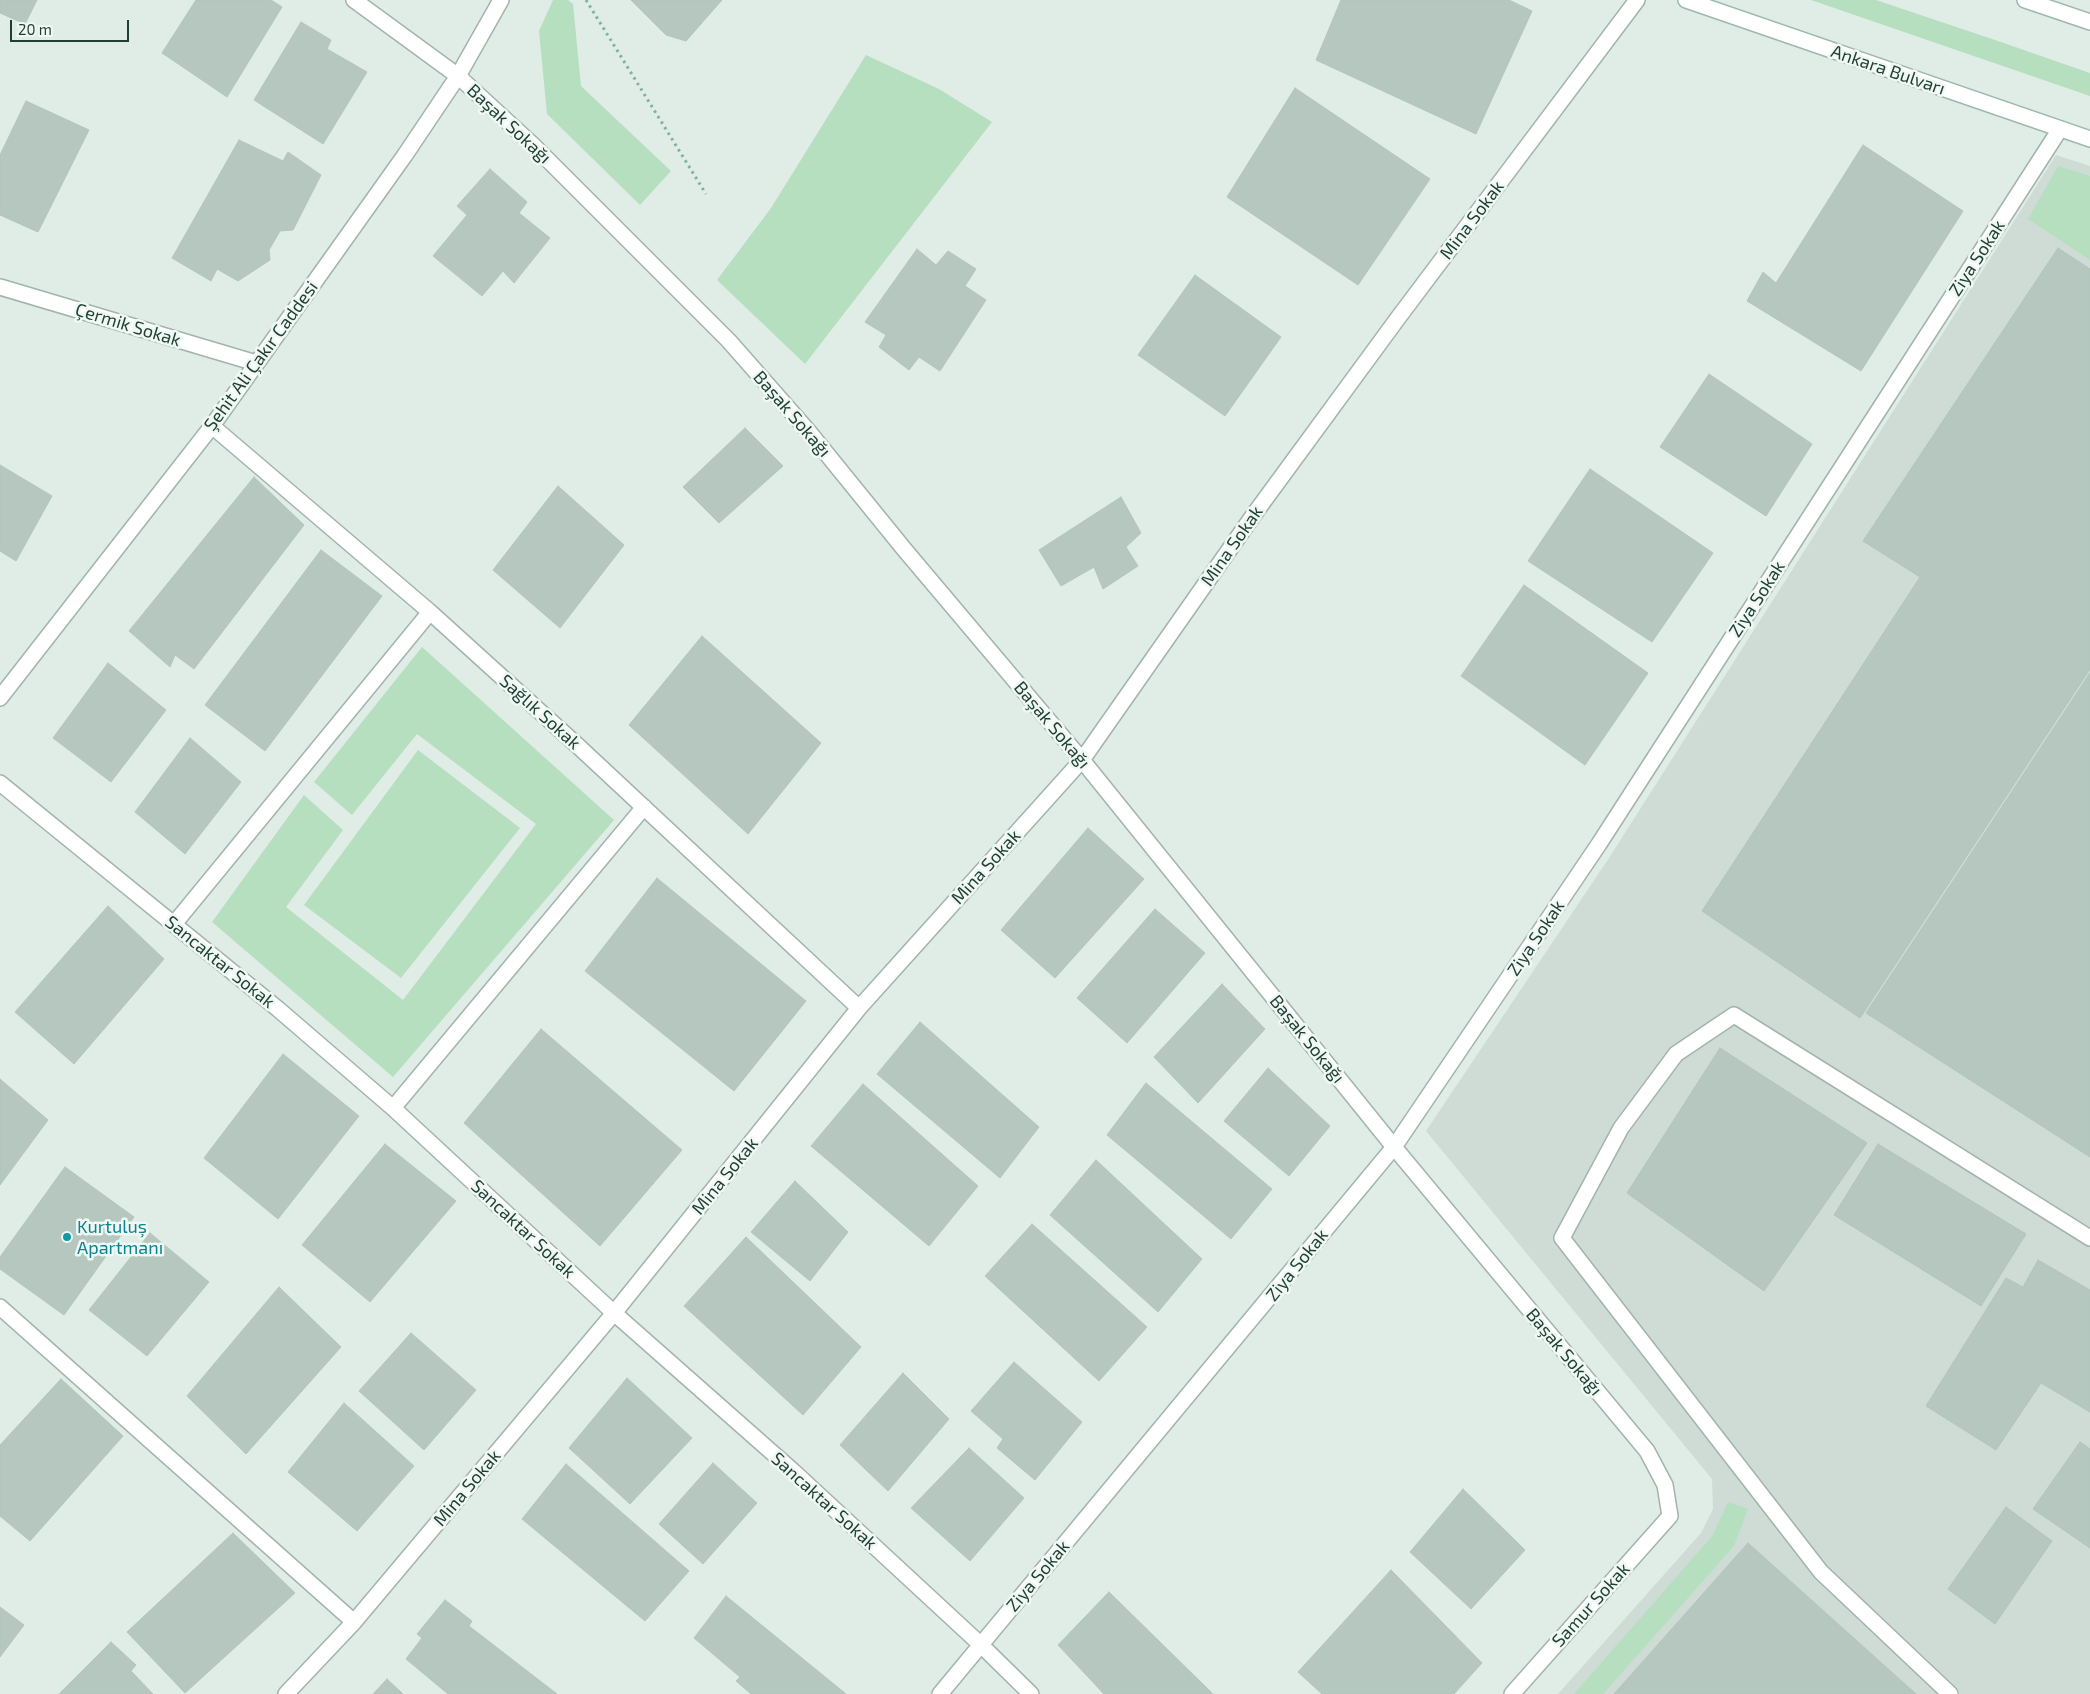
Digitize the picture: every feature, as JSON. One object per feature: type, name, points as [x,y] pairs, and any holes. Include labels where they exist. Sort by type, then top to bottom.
[{"type":"street","name":"Başak Sokağı","points":[[354,0],[458,76],[534,146],[729,342],[809,432],[904,549],[1082,760],[1394,1147],[1647,1451],[1666,1485],[1670,1516]]},
{"type":"street","name":"Şehit Ali Çakır Caddesi","points":[[0,698],[212,426],[405,155],[458,76],[501,0]]},
{"type":"street","name":"Mina Sokak","points":[[286,1694],[354,1622],[614,1314],[859,1008],[1082,760],[1255,513],[1398,318],[1637,0]]},
{"type":"street","name":"Ankara Bulvarı","points":[[1686,0],[2090,139]]},
{"type":"street","points":[[2025,0],[2090,22]]},
{"type":"street","name":"Ziya Sokak","points":[[940,1694],[1394,1147],[1599,844],[2060,129]]},
{"type":"street","name":"Çermik Sokak","points":[[0,287],[256,363]]},
{"type":"street","name":"Sağlık Sokak","points":[[212,426],[430,612],[644,807],[859,1008]]},
{"type":"street","points":[[174,924],[430,612]]},
{"type":"street","name":"Sancaktar Sokak","points":[[0,783],[278,1009],[392,1108],[614,1314],[793,1471],[980,1644],[1031,1694]]},
{"type":"street","points":[[392,1108],[644,807]]},
{"type":"street","points":[[1950,1694],[1821,1572],[1562,1238],[1620,1128],[1676,1054],[1734,1016],[2090,1238]]},
{"type":"street","points":[[0,1307],[354,1622]]},
{"type":"street","name":"Samur Sokak","points":[[1512,1694],[1670,1516]]},
{"type":"path","points":[[586,0],[706,194]]},
{"type":"shaded area","points":[[2056,155],[2090,166],[2090,1694],[1558,1694],[1701,1533],[1713,1509],[1712,1479],[1426,1131],[1609,858]]},
{"type":"green space","points":[[553,0],[568,0],[573,4],[581,86],[671,171],[640,205],[547,114],[539,31]]},
{"type":"green space","points":[[1811,0],[1876,0],[1995,40],[2090,73],[2090,96]]},
{"type":"green space","points":[[866,55],[939,89],[992,122],[805,364],[717,280],[771,208]]},
{"type":"green space","points":[[2058,166],[2090,176],[2090,260],[2028,219]]},
{"type":"green space","points":[[422,647],[614,820],[393,1077],[212,922],[304,795],[343,830],[286,907],[403,1000],[536,824],[417,734],[352,815],[314,782]]},
{"type":"green space","points":[[418,750],[520,828],[401,978],[304,905]]},
{"type":"green space","points":[[1728,1502],[1748,1509],[1734,1546],[1603,1694],[1574,1694],[1713,1535]]},
{"type":"building","points":[[0,0],[37,0],[25,24],[0,13]]},
{"type":"building","points":[[196,0],[271,0],[282,7],[227,97],[162,53]]},
{"type":"building","points":[[631,0],[722,0],[686,41],[666,35]]},
{"type":"building","points":[[1341,0],[1509,0],[1532,11],[1476,134],[1316,60]]},
{"type":"building","points":[[301,22],[331,40],[327,49],[367,72],[323,144],[254,100]]},
{"type":"building","points":[[1295,88],[1430,179],[1358,285],[1227,197]]},
{"type":"building","points":[[26,101],[89,130],[38,232],[0,215],[0,155]]},
{"type":"building","points":[[239,140],[283,161],[288,152],[321,175],[293,230],[280,231],[269,250],[270,260],[238,281],[217,269],[211,281],[172,258]]},
{"type":"building","points":[[1863,145],[1963,211],[1861,371],[1747,301],[1763,272],[1776,283]]},
{"type":"building","points":[[490,169],[527,202],[519,213],[550,238],[514,283],[503,271],[482,296],[433,256],[467,215],[457,206]]},
{"type":"building","points":[[2058,248],[2090,269],[2090,669],[1860,1018],[1702,911],[1920,577],[1863,541]]},
{"type":"building","points":[[917,249],[936,265],[948,251],[976,269],[965,286],[986,300],[940,371],[919,357],[909,370],[879,347],[886,335],[865,322]]},
{"type":"building","points":[[1195,275],[1281,337],[1225,416],[1138,355]]},
{"type":"building","points":[[1709,374],[1812,444],[1766,516],[1660,447]]},
{"type":"building","points":[[745,428],[783,466],[719,523],[683,487]]},
{"type":"building","points":[[0,465],[52,496],[16,561],[0,551]]},
{"type":"building","points":[[1590,469],[1713,553],[1652,642],[1528,561]]},
{"type":"building","points":[[254,477],[304,525],[194,669],[175,655],[170,667],[129,631]]},
{"type":"building","points":[[558,486],[624,545],[560,628],[493,570]]},
{"type":"building","points":[[1121,497],[1141,533],[1126,547],[1138,566],[1103,589],[1094,567],[1061,586],[1039,550]]},
{"type":"building","points":[[321,550],[382,596],[265,751],[205,705]]},
{"type":"building","points":[[1524,585],[1648,673],[1585,765],[1461,676]]},
{"type":"building","points":[[702,636],[821,743],[748,834],[629,725]]},
{"type":"building","points":[[108,663],[166,710],[111,782],[53,738]]},
{"type":"building","points":[[2090,673],[2090,1157],[1866,1013]]},
{"type":"building","points":[[190,738],[241,782],[185,854],[135,812]]},
{"type":"building","points":[[1088,828],[1144,879],[1055,978],[1001,930]]},
{"type":"building","points":[[657,878],[806,1001],[734,1091],[585,971]]},
{"type":"building","points":[[108,906],[164,959],[74,1064],[15,1012]]},
{"type":"building","points":[[1155,909],[1205,953],[1127,1043],[1077,998]]},
{"type":"building","points":[[1222,984],[1265,1029],[1198,1103],[1154,1057]]},
{"type":"building","points":[[920,1022],[1039,1127],[1000,1178],[877,1074]]},
{"type":"building","points":[[541,1029],[682,1150],[600,1246],[464,1123]]},
{"type":"building","points":[[1720,1048],[1867,1143],[1764,1291],[1627,1193]]},
{"type":"building","points":[[283,1054],[359,1116],[278,1219],[204,1158]]},
{"type":"building","points":[[1268,1068],[1330,1126],[1289,1176],[1224,1121]]},
{"type":"building","points":[[0,1079],[48,1120],[0,1185]]},
{"type":"building","points":[[1146,1083],[1272,1189],[1231,1239],[1107,1135]]},
{"type":"building","points":[[863,1084],[978,1186],[929,1246],[811,1146]]},
{"type":"building","points":[[385,1144],[456,1201],[370,1302],[302,1245]]},
{"type":"building","points":[[1878,1144],[2026,1234],[1981,1306],[1834,1215]]},
{"type":"building","points":[[1096,1160],[1202,1259],[1158,1312],[1050,1215]]},
{"type":"building","name":"Kurtuluş Apartmanı","points":[[65,1167],[134,1217],[64,1315],[0,1269],[0,1257]]},
{"type":"building","points":[[795,1181],[848,1232],[810,1281],[751,1232]]},
{"type":"building","points":[[1032,1224],[1147,1327],[1099,1381],[985,1276]]},
{"type":"building","points":[[150,1233],[209,1282],[147,1356],[89,1310]]},
{"type":"building","points":[[746,1237],[861,1347],[803,1415],[684,1306]]},
{"type":"building","points":[[2038,1260],[2090,1290],[2090,1412],[2041,1383],[1996,1450],[1926,1406],[2006,1278],[2023,1287]]},
{"type":"building","points":[[279,1287],[341,1347],[246,1454],[187,1396]]},
{"type":"building","points":[[411,1333],[476,1390],[424,1450],[359,1391]]},
{"type":"building","points":[[1014,1362],[1082,1422],[1035,1480],[997,1448],[1003,1439],[971,1411]]},
{"type":"building","points":[[903,1373],[949,1419],[888,1491],[840,1445]]},
{"type":"building","points":[[627,1378],[692,1438],[630,1504],[569,1448]]},
{"type":"building","points":[[61,1379],[123,1436],[30,1541],[0,1516],[0,1445]]},
{"type":"building","points":[[344,1403],[414,1466],[357,1531],[288,1472]]},
{"type":"building","points":[[2080,1442],[2090,1449],[2090,1548],[2033,1509]]},
{"type":"building","points":[[969,1448],[1024,1498],[970,1561],[911,1508]]},
{"type":"building","points":[[713,1463],[757,1503],[703,1564],[659,1524]]},
{"type":"building","points":[[566,1464],[689,1571],[645,1621],[522,1519]]},
{"type":"building","points":[[1463,1489],[1525,1550],[1471,1609],[1410,1552]]},
{"type":"building","points":[[2006,1507],[2052,1541],[1995,1624],[1948,1589]]},
{"type":"building","points":[[233,1533],[295,1593],[185,1693],[127,1632]]},
{"type":"building","points":[[1748,1543],[1916,1694],[1614,1694]]},
{"type":"building","points":[[1391,1570],[1482,1663],[1454,1694],[1322,1694],[1298,1672]]},
{"type":"building","points":[[1109,1592],[1213,1694],[1104,1694],[1058,1645]]},
{"type":"building","points":[[726,1596],[846,1694],[751,1694],[736,1681],[740,1677],[694,1638]]},
{"type":"building","points":[[445,1600],[472,1621],[469,1626],[557,1694],[448,1694],[406,1659],[422,1638],[417,1634]]},
{"type":"building","points":[[0,1607],[24,1625],[0,1657]]},
{"type":"building","points":[[111,1642],[136,1665],[131,1671],[153,1694],[59,1694]]},
{"type":"building","points":[[387,1679],[403,1694],[373,1694]]},
{"type":"place","name":"Kurtuluş Apartmanı","points":[[67,1237]]}]
